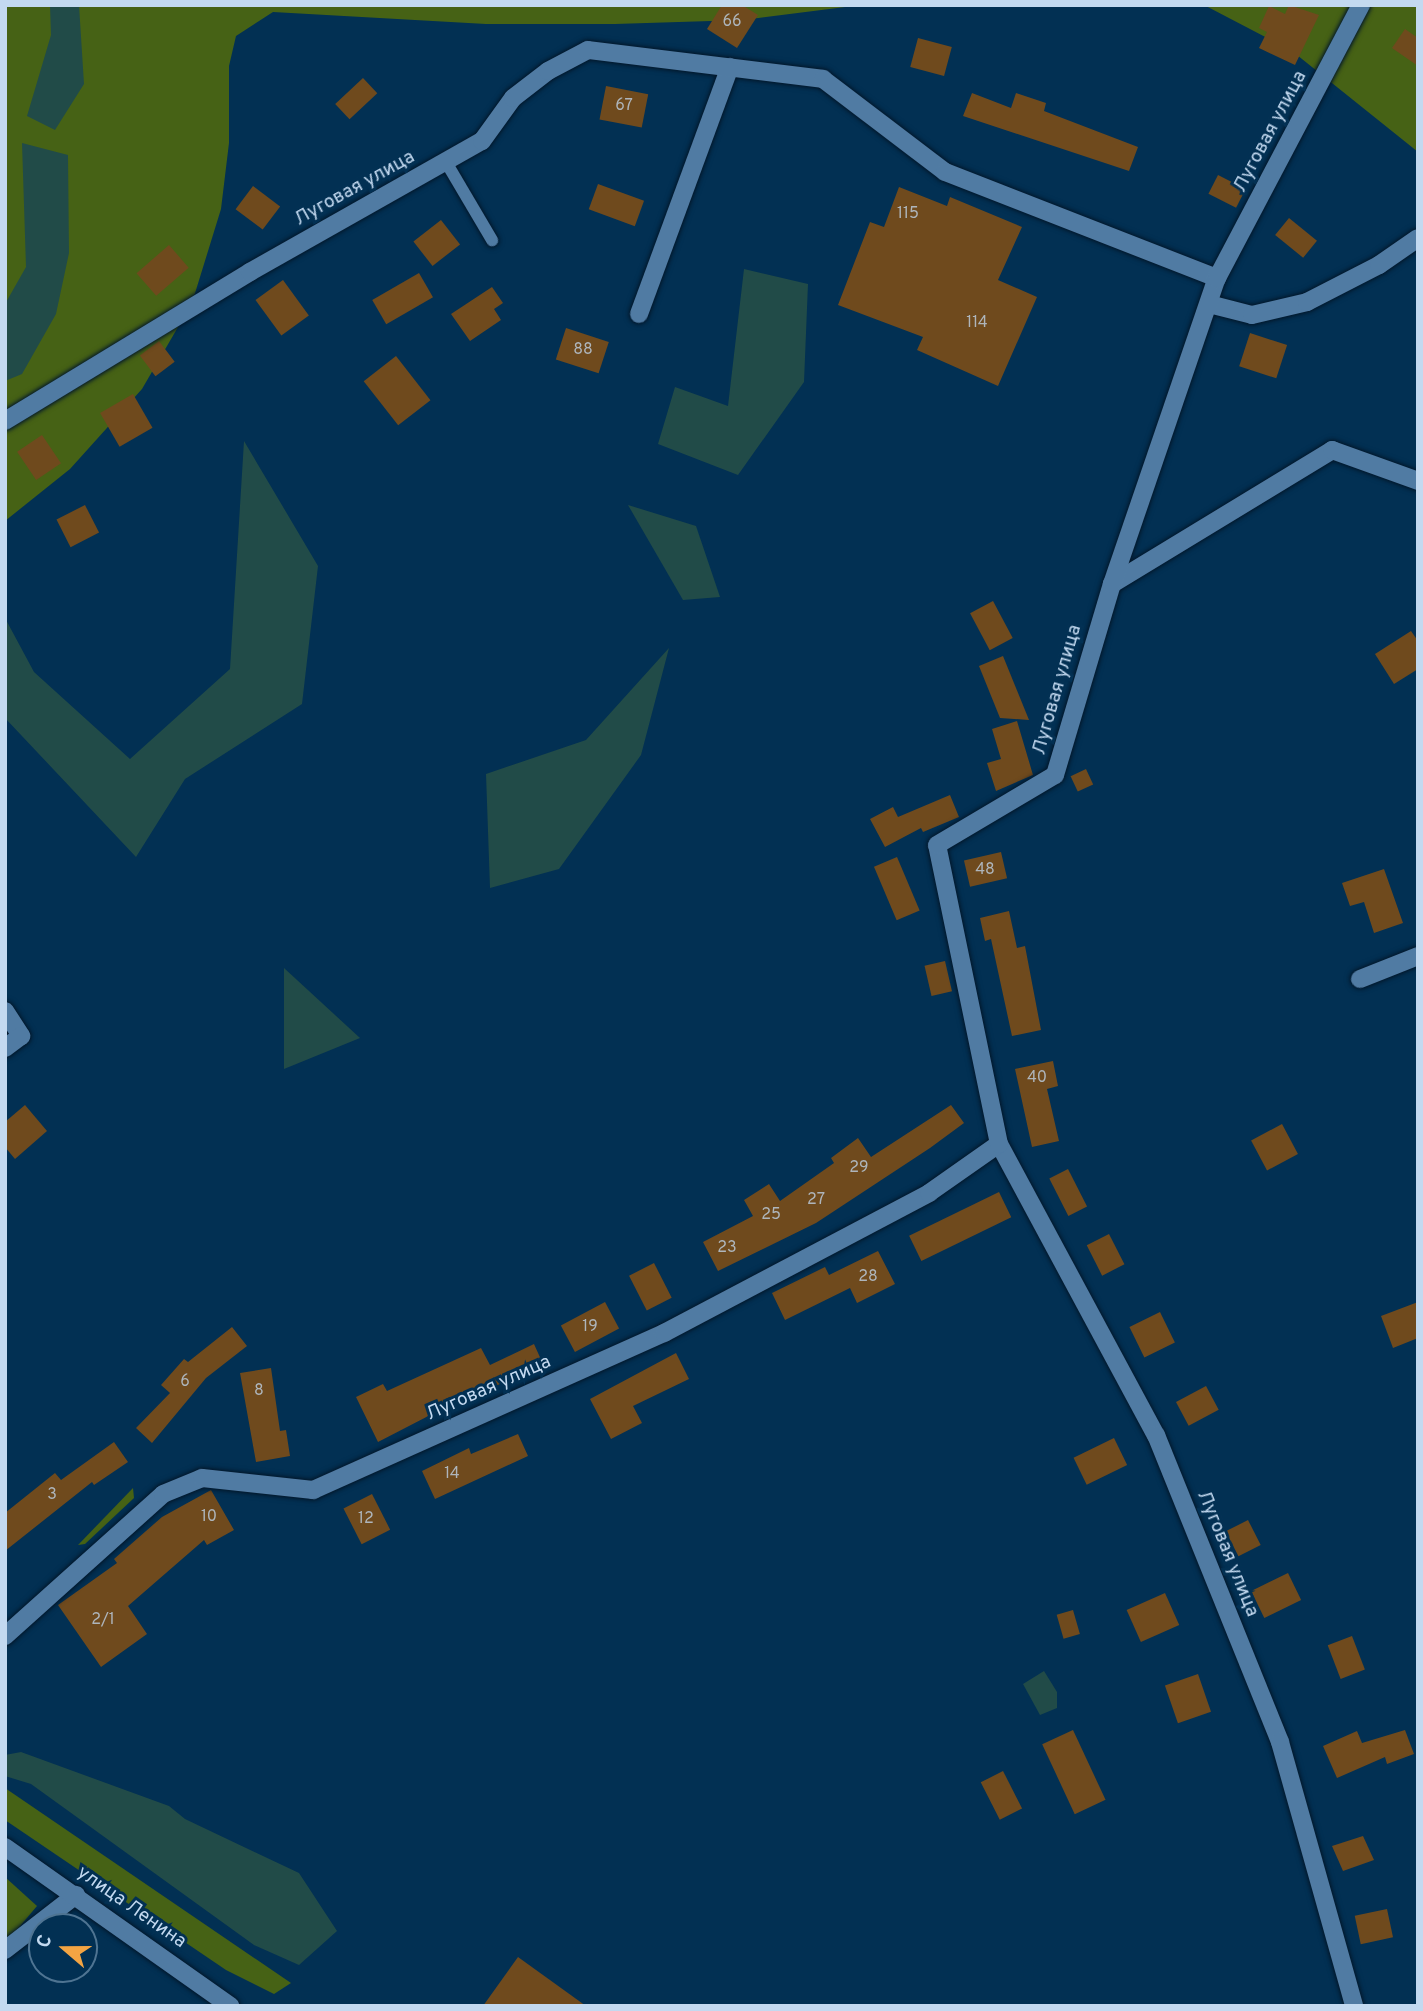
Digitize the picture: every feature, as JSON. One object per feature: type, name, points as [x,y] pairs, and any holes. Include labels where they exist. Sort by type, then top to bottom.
[{"type":"street","name":"Луговая улица","points":[[1354,2006],[1280,1742],[1156,1435],[999,1144],[937,845],[1055,775],[1112,584],[1217,278],[1361,5]]},
{"type":"street","name":"Луговая улица","points":[[5,421],[250,272],[482,141],[513,98],[548,71],[588,50],[823,79],[945,172],[1217,278]]},
{"type":"street","points":[[639,314],[730,68]]},
{"type":"street","points":[[1209,304],[1252,315],[1307,302],[1379,265],[1418,238]]},
{"type":"street","points":[[1112,584],[1332,450],[1417,482]]},
{"type":"street","points":[[1360,979],[1418,956]]},
{"type":"street","points":[[5,1011],[22,1036],[5,1048]]},
{"type":"street","name":"Луговая улица","points":[[5,1636],[163,1494],[202,1478],[313,1490],[664,1333],[929,1194],[999,1144]]},
{"type":"street","name":"улица Ленина","points":[[5,1847],[230,2006]]},
{"type":"street","points":[[5,1950],[76,1895]]},
{"type":"lane","points":[[446,162],[492,240]]},
{"type":"green space","points":[[5,5],[861,5],[743,20],[615,24],[486,24],[273,12],[236,36],[229,66],[229,143],[221,209],[192,303],[142,389],[70,469],[5,521]]},
{"type":"green space","points":[[1204,5],[1418,5],[1418,152],[1292,51]]},
{"type":"green space","points":[[133,1488],[134,1498],[85,1544],[78,1545]]},
{"type":"green space","points":[[5,1788],[291,1983],[274,1994],[226,1970],[5,1820]]},
{"type":"green space","points":[[5,1877],[37,1906],[28,1913],[28,1917],[5,1944]]},
{"type":"shaded area","points":[[50,5],[79,5],[84,84],[55,130],[27,116],[51,35]]},
{"type":"shaded area","points":[[22,143],[68,155],[69,253],[56,314],[22,374],[5,381],[5,304],[26,267]]},
{"type":"shaded area","points":[[744,269],[808,284],[804,382],[738,475],[658,444],[675,387],[728,406]]},
{"type":"shaded area","points":[[244,441],[318,566],[302,704],[185,779],[136,857],[5,718],[5,618],[34,672],[130,759],[230,669]]},
{"type":"shaded area","points":[[628,505],[696,526],[720,597],[683,600]]},
{"type":"shaded area","points":[[669,648],[641,755],[559,869],[490,888],[486,774],[586,740]]},
{"type":"shaded area","points":[[284,968],[360,1038],[284,1069]]},
{"type":"shaded area","points":[[1044,1671],[1057,1692],[1057,1708],[1040,1715],[1023,1684]]},
{"type":"shaded area","points":[[21,1752],[169,1806],[185,1819],[299,1873],[337,1931],[299,1965],[254,1945],[31,1784],[5,1776],[5,1755]]},
{"type":"building","points":[[722,5],[742,5],[758,15],[737,48],[707,29]]},
{"type":"building","points":[[1289,5],[1319,15],[1295,65],[1259,48],[1267,32],[1259,28],[1269,6],[1285,14]]},
{"type":"building","points":[[1405,29],[1418,38],[1418,66],[1392,48]]},
{"type":"building","points":[[918,38],[952,47],[944,76],[910,67]]},
{"type":"building","points":[[363,78],[377,93],[350,119],[335,104]]},
{"type":"building","points":[[606,86],[648,94],[642,128],[600,119]]},
{"type":"building","points":[[972,93],[1011,108],[1016,93],[1046,103],[1044,111],[1138,147],[1129,171],[963,116]]},
{"type":"building","points":[[1218,175],[1246,189],[1236,208],[1208,194]]},
{"type":"building","points":[[598,184],[644,201],[635,226],[589,209]]},
{"type":"building","points":[[253,186],[280,206],[263,230],[236,209]]},
{"type":"building","points":[[899,187],[947,206],[950,197],[1022,227],[998,280],[1037,297],[998,386],[917,350],[923,337],[838,305],[870,222],[884,227]]},
{"type":"building","points":[[1289,218],[1317,241],[1303,258],[1275,235]]},
{"type":"building","points":[[441,220],[460,244],[433,266],[413,242]]},
{"type":"building","points":[[169,245],[189,268],[156,296],[137,273]]},
{"type":"building","points":[[419,273],[433,297],[386,324],[372,300]]},
{"type":"building","points":[[283,280],[309,316],[281,336],[255,300]]},
{"type":"building","points":[[492,287],[503,303],[494,309],[501,320],[470,341],[451,314]]},
{"type":"building","points":[[566,328],[609,342],[599,373],[556,359]]},
{"type":"building","points":[[1250,333],[1287,345],[1276,378],[1239,366]]},
{"type":"building","points":[[159,341],[175,362],[155,376],[140,355]]},
{"type":"building","points":[[396,356],[430,400],[398,425],[364,381]]},
{"type":"building","points":[[133,394],[152,428],[120,447],[100,413]]},
{"type":"building","points":[[42,435],[61,463],[36,480],[17,452]]},
{"type":"building","points":[[85,505],[99,533],[71,547],[56,520]]},
{"type":"building","points":[[993,601],[1013,638],[990,650],[970,613]]},
{"type":"building","points":[[1411,631],[1418,641],[1418,669],[1394,684],[1375,654]]},
{"type":"building","points":[[1003,656],[1029,720],[1000,718],[979,666]]},
{"type":"building","points":[[1017,721],[1033,775],[996,791],[987,763],[1001,759],[992,729]]},
{"type":"building","points":[[1086,769],[1093,784],[1078,792],[1071,776]]},
{"type":"building","points":[[950,795],[959,817],[923,832],[921,828],[885,847],[870,819],[893,807],[898,817]]},
{"type":"building","points":[[1001,852],[1007,878],[970,887],[964,861]]},
{"type":"building","points":[[897,857],[920,910],[897,920],[874,867]]},
{"type":"building","points":[[1384,869],[1403,923],[1374,933],[1364,902],[1350,906],[1342,883]]},
{"type":"building","points":[[1009,911],[1017,948],[1025,946],[1041,1030],[1012,1036],[991,939],[985,941],[980,918]]},
{"type":"building","points":[[945,961],[952,991],[932,996],[925,966]]},
{"type":"building","points":[[1053,1061],[1058,1086],[1047,1089],[1059,1141],[1032,1147],[1015,1069]]},
{"type":"building","points":[[25,1105],[47,1131],[15,1159],[5,1147],[5,1122]]},
{"type":"building","points":[[951,1105],[964,1123],[930,1148],[816,1223],[718,1271],[703,1242],[753,1216],[744,1200],[769,1184],[780,1201],[834,1163],[831,1158],[858,1138],[871,1157]]},
{"type":"building","points":[[1282,1124],[1298,1154],[1267,1170],[1251,1140]]},
{"type":"building","points":[[1068,1169],[1087,1206],[1068,1216],[1049,1179]]},
{"type":"building","points":[[999,1192],[1011,1217],[921,1261],[909,1236]]},
{"type":"building","points":[[1109,1234],[1124,1264],[1102,1276],[1087,1245]]},
{"type":"building","points":[[878,1251],[895,1284],[857,1303],[850,1288],[785,1320],[772,1293],[825,1267],[829,1275]]},
{"type":"building","points":[[654,1263],[672,1298],[647,1310],[629,1276]]},
{"type":"building","points":[[605,1302],[619,1328],[575,1352],[561,1325]]},
{"type":"building","points":[[1418,1302],[1418,1338],[1393,1348],[1381,1316]]},
{"type":"building","points":[[1160,1312],[1175,1343],[1144,1357],[1129,1327]]},
{"type":"building","points":[[232,1327],[247,1346],[206,1378],[152,1443],[136,1428],[170,1393],[161,1385],[184,1359],[188,1362]]},
{"type":"building","points":[[534,1344],[543,1364],[470,1398],[469,1395],[378,1442],[356,1397],[383,1384],[387,1391],[481,1348],[490,1365]]},
{"type":"building","points":[[676,1353],[689,1379],[633,1406],[642,1423],[611,1439],[590,1399]]},
{"type":"building","points":[[271,1368],[280,1431],[286,1430],[290,1456],[256,1462],[240,1373]]},
{"type":"building","points":[[1206,1386],[1219,1410],[1189,1426],[1176,1402]]},
{"type":"building","points":[[518,1434],[528,1456],[435,1499],[422,1471],[469,1448],[471,1454]]},
{"type":"building","points":[[1114,1438],[1127,1465],[1087,1485],[1074,1458]]},
{"type":"building","points":[[114,1442],[128,1462],[94,1485],[92,1482],[5,1551],[5,1513],[55,1473],[61,1480]]},
{"type":"building","points":[[211,1490],[234,1530],[207,1545],[204,1540],[128,1606],[147,1634],[101,1667],[58,1605],[117,1563],[114,1559],[162,1517]]},
{"type":"building","points":[[372,1494],[390,1530],[362,1544],[343,1509]]},
{"type":"building","points":[[1248,1520],[1261,1545],[1238,1556],[1226,1531]]},
{"type":"building","points":[[1288,1573],[1301,1600],[1264,1618],[1251,1591]]},
{"type":"building","points":[[1165,1593],[1179,1625],[1141,1642],[1127,1610]]},
{"type":"building","points":[[1073,1610],[1080,1634],[1064,1639],[1057,1615]]},
{"type":"building","points":[[1352,1636],[1365,1670],[1341,1679],[1328,1645]]},
{"type":"building","points":[[1198,1674],[1211,1712],[1178,1723],[1165,1685]]},
{"type":"building","points":[[1073,1730],[1106,1800],[1075,1814],[1042,1744]]},
{"type":"building","points":[[1405,1730],[1414,1754],[1387,1764],[1385,1757],[1337,1778],[1323,1746],[1357,1731],[1362,1743]]},
{"type":"building","points":[[1003,1771],[1022,1808],[1000,1820],[981,1782]]},
{"type":"building","points":[[1363,1836],[1374,1860],[1343,1871],[1332,1846]]},
{"type":"building","points":[[1387,1909],[1393,1937],[1361,1944],[1355,1916]]},
{"type":"building","points":[[518,1957],[586,2006],[483,2006]]}]
